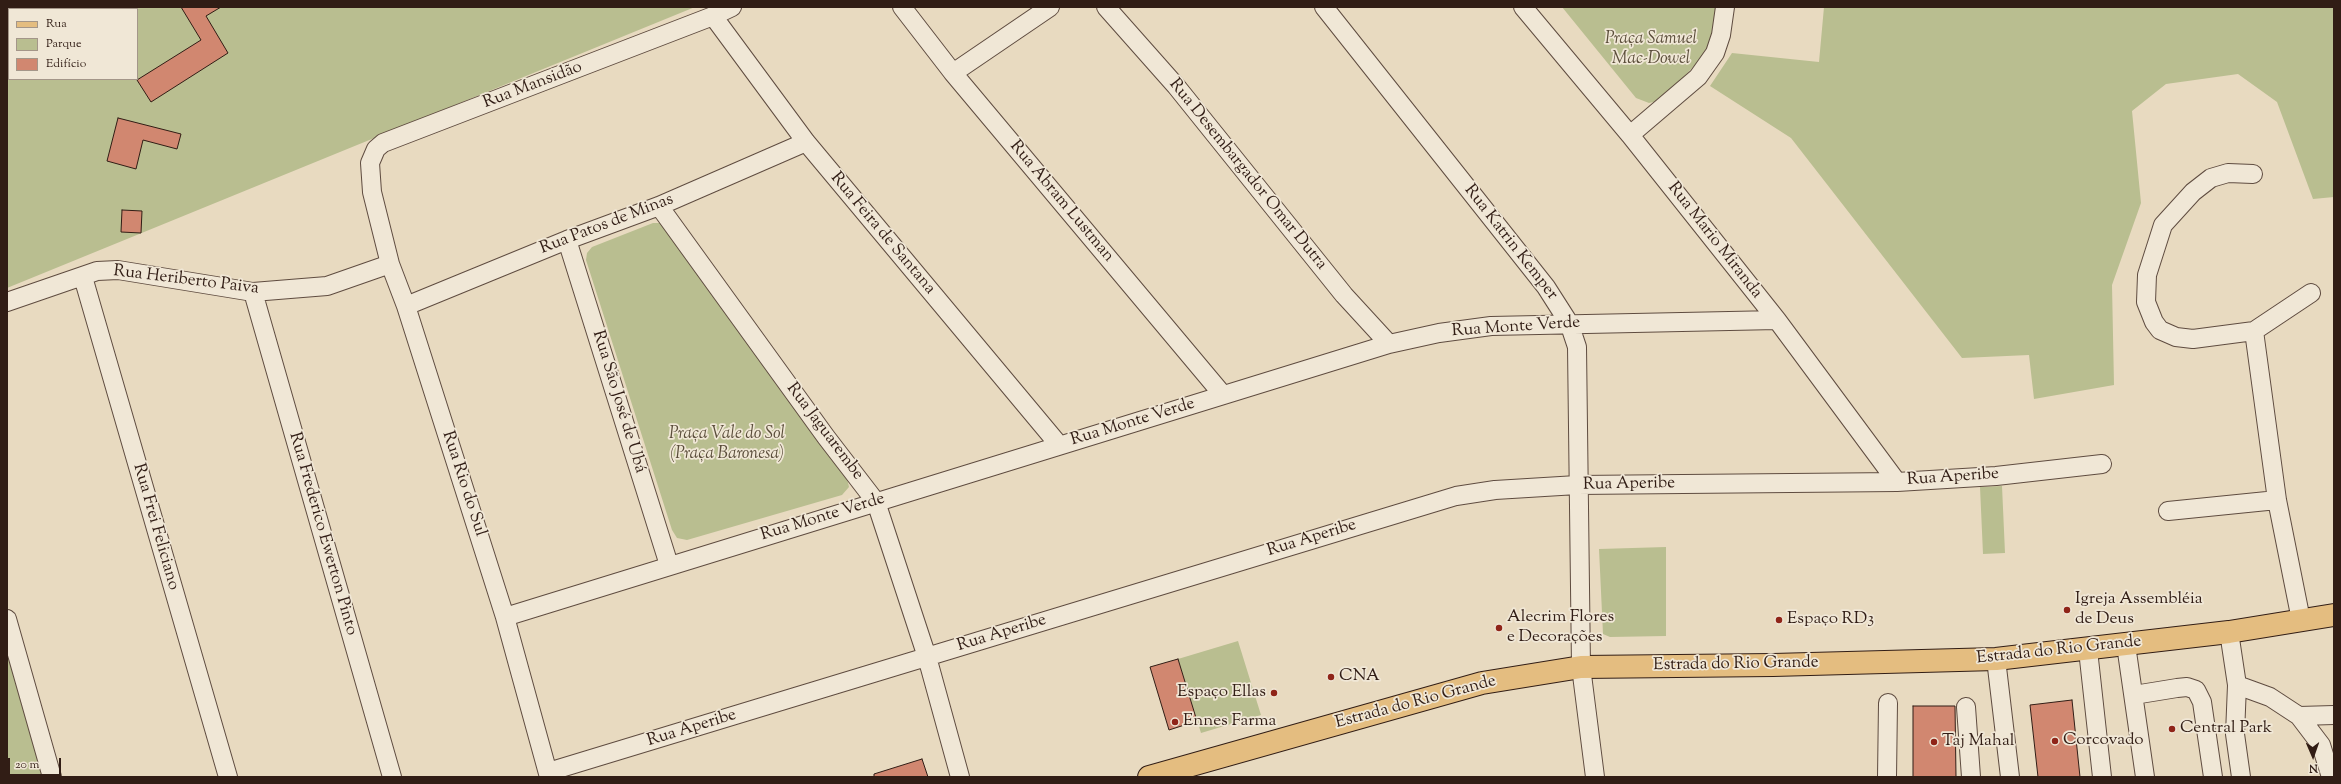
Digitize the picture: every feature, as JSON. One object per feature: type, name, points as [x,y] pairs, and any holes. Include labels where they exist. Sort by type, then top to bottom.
[{"type":"main road","name":"Estrada do Rio Grande","points":[[1149,777],[1482,683],[1581,667],[1773,665],[1996,659],[2088,650],[2229,632],[2334,615]]},
{"type":"street","name":"Rua Mansidão","points":[[372,192],[370,163],[376,149],[383,143],[713,16],[732,7]]},
{"type":"street","name":"Rua Abram Lustman","points":[[902,7],[953,74],[1223,395]]},
{"type":"street","points":[[953,74],[1050,7]]},
{"type":"street","name":"Rua Desembargador Omar Dutra","points":[[1106,7],[1176,86],[1344,295],[1389,344]]},
{"type":"street","name":"Rua Katrin Kemper","points":[[1324,7],[1546,287],[1569,323],[1577,348],[1577,485],[1581,667],[1595,777]]},
{"type":"street","name":"Rua Mario Miranda","points":[[1522,7],[1630,135],[1776,320],[1897,482]]},
{"type":"street","points":[[1630,135],[1698,77],[1715,53],[1725,7]]},
{"type":"street","name":"Rua Feira de Santana","points":[[713,16],[806,142],[1059,445]]},
{"type":"street","name":"Rua Patos de Minas","points":[[406,306],[567,240],[659,206],[806,142]]},
{"type":"street","points":[[2253,174],[2228,174],[2211,178],[2193,192],[2163,225],[2152,255],[2147,276],[2146,302],[2154,322],[2160,330],[2176,337],[2193,339],[2254,331],[2311,293]]},
{"type":"street","name":"Rua Rio do Sul","points":[[372,192],[390,264],[406,306],[505,617],[549,775]]},
{"type":"street","name":"Rua Jaguarembe","points":[[659,206],[826,437],[876,502],[927,657],[960,777]]},
{"type":"street","name":"Rua São José de Ubá","points":[[567,240],[669,565]]},
{"type":"street","name":"Rua Heriberto Paiva","points":[[7,302],[97,271],[118,270],[253,292],[327,286],[390,264]]},
{"type":"street","name":"Rua Frei Feliciano","points":[[83,277],[228,777]]},
{"type":"street","name":"Rua Frederico Ewerton Pinto","points":[[253,292],[392,777]]},
{"type":"street","name":"Rua Monte Verde","points":[[505,617],[669,565],[1389,344],[1438,333],[1491,326],[1569,323],[1776,320]]},
{"type":"street","points":[[2254,331],[2277,500],[2301,620]]},
{"type":"street","name":"Rua Aperibe","points":[[549,775],[927,657],[1456,496],[1495,490],[1577,485],[1897,482],[1996,476],[2102,464]]},
{"type":"street","points":[[2168,511],[2277,500]]},
{"type":"street","points":[[7,619],[52,777]]},
{"type":"street","points":[[2229,632],[2237,684],[2235,734],[2241,777]]},
{"type":"street","points":[[2126,645],[2145,777]]},
{"type":"street","points":[[2088,650],[2102,777]]},
{"type":"street","points":[[1996,659],[2010,777]]},
{"type":"street","points":[[2237,684],[2270,697],[2299,716],[2322,745],[2331,777]]},
{"type":"street","points":[[2134,695],[2177,688],[2193,688],[2196,690],[2202,702],[2213,777]]},
{"type":"street","points":[[1887,777],[1888,703]]},
{"type":"street","points":[[1966,708],[1971,777]]},
{"type":"street","points":[[2299,716],[2334,715]]},
{"type":"green space","points":[[7,7],[695,7],[7,288]]},
{"type":"green space","name":"Praça Samuel Mac-Dowel","points":[[1562,7],[1720,7],[1711,48],[1662,100],[1649,103],[1636,98]]},
{"type":"green space","points":[[1824,7],[2334,7],[2334,197],[2313,199],[2277,102],[2238,74],[2166,84],[2132,111],[2141,203],[2112,285],[2114,385],[2034,399],[2029,355],[1962,358],[1791,138],[1710,86],[1732,53],[1819,62]]},
{"type":"green space","name":"Praça Vale do Sol (Praça Baronesa)","points":[[653,223],[662,223],[847,478],[849,487],[842,495],[687,540],[677,538],[672,530],[586,260],[587,253],[592,247]]},
{"type":"green space","points":[[2002,486],[2005,553],[1983,554],[1980,487]]},
{"type":"green space","points":[[1666,547],[1666,636],[1610,637],[1603,634],[1599,549]]},
{"type":"green space","points":[[7,624],[51,777],[7,777]]},
{"type":"green space","points":[[1238,641],[1261,715],[1201,733],[1178,659]]},
{"type":"building","points":[[181,7],[221,7],[206,16],[228,53],[151,102],[137,80],[201,40]]},
{"type":"building","points":[[118,118],[181,134],[177,149],[143,140],[136,169],[107,161]]},
{"type":"building","points":[[122,210],[142,211],[141,233],[121,232]]},
{"type":"building","points":[[1178,659],[1197,721],[1169,730],[1150,667]]},
{"type":"building","name":"Corcovado","points":[[2072,700],[2080,777],[2038,777],[2030,705]]},
{"type":"building","name":"Taj Mahal","points":[[1913,706],[1955,706],[1956,777],[1913,777]]},
{"type":"building","points":[[922,759],[928,777],[874,777],[874,774]]},
{"type":"place","name":"Igreja Assembléia de Deus","points":[[2067,610]]},
{"type":"place","name":"Espaço RD3","points":[[1779,620]]},
{"type":"place","name":"Alecrim Flores e Decorações","points":[[1499,628]]},
{"type":"place","name":"CNA","points":[[1331,677]]},
{"type":"place","name":"Espaço Ellas","points":[[1274,693]]},
{"type":"place","name":"Ennes Farma","points":[[1175,722]]},
{"type":"place","name":"Central Park","points":[[2172,729]]},
{"type":"place","name":"Corcovado","points":[[2055,741]]},
{"type":"place","name":"Taj Mahal","points":[[1934,742]]}]
